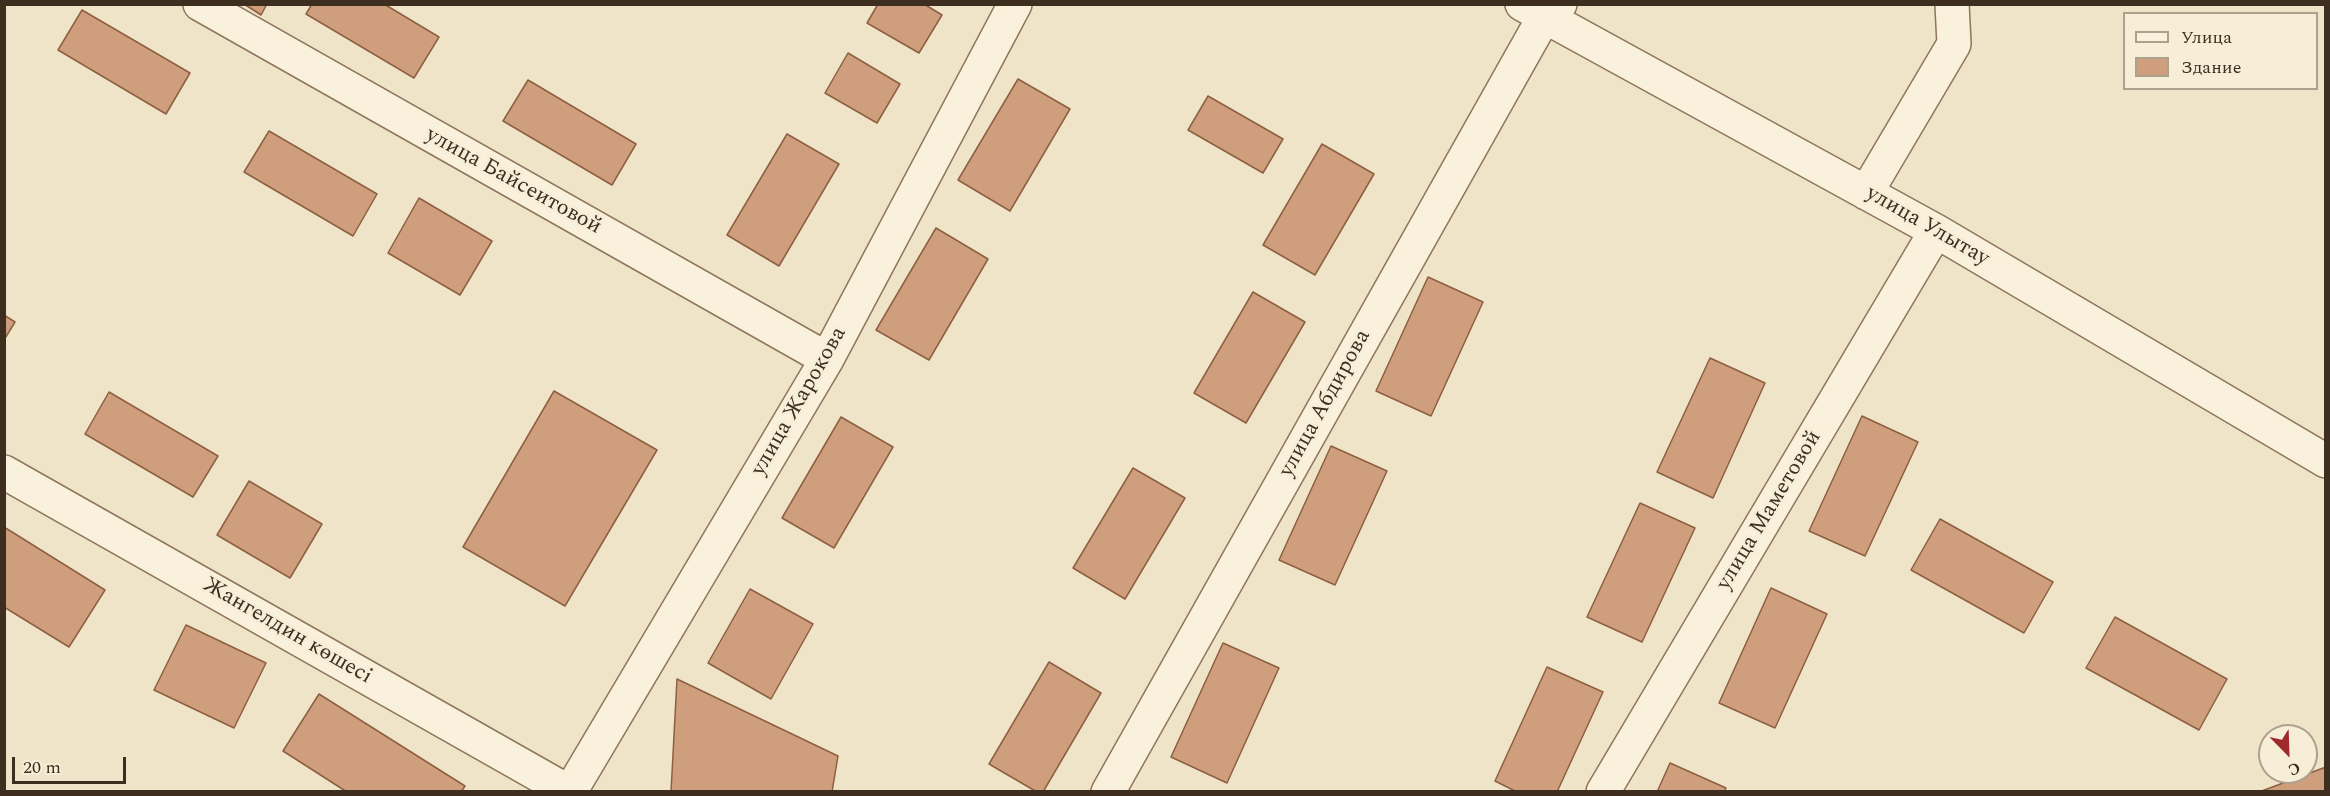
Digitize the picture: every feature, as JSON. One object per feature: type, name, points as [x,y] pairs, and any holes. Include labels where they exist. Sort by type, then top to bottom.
[{"type":"street","name":"улица Байсеитовой","points":[[200,4],[827,359]]},
{"type":"street","name":"улица Жарокова","points":[[569,792],[827,359],[1015,4]]},
{"type":"street","points":[[1866,193],[1954,44],[1952,4]]},
{"type":"street","name":"улица Улытау","points":[[1542,8],[1936,231],[2325,461]]},
{"type":"street","name":"улица Абдирова","points":[[1108,792],[1542,8]]},
{"type":"street","name":"улица Маметовой","points":[[1603,792],[1936,231]]},
{"type":"street","name":"Жангелдин көшесі","points":[[4,472],[569,792]]},
{"type":"building","points":[[244,4],[267,4],[261,15]]},
{"type":"building","points":[[312,4],[384,4],[439,37],[414,78],[306,14]]},
{"type":"building","points":[[878,4],[924,4],[942,15],[919,53],[867,23]]},
{"type":"building","points":[[82,10],[190,73],[166,114],[58,50]]},
{"type":"building","points":[[848,53],[900,84],[877,123],[825,93]]},
{"type":"building","points":[[1018,79],[1070,109],[1010,211],[958,180]]},
{"type":"building","points":[[528,80],[636,144],[612,185],[503,121]]},
{"type":"building","points":[[1208,96],[1283,139],[1263,173],[1188,130]]},
{"type":"building","points":[[269,131],[377,194],[353,236],[244,172]]},
{"type":"building","points":[[787,134],[839,164],[779,266],[727,235]]},
{"type":"building","points":[[1322,144],[1374,174],[1315,275],[1263,245]]},
{"type":"building","points":[[419,198],[492,241],[460,295],[388,253]]},
{"type":"building","points":[[936,228],[988,259],[929,360],[876,330]]},
{"type":"building","points":[[1428,277],[1483,302],[1431,416],[1376,391]]},
{"type":"building","points":[[1253,292],[1305,322],[1246,423],[1194,393]]},
{"type":"building","points":[[4,315],[15,322],[4,340]]},
{"type":"building","points":[[1710,358],[1765,383],[1713,498],[1657,472]]},
{"type":"building","points":[[554,391],[657,450],[565,606],[463,547]]},
{"type":"building","points":[[109,392],[218,456],[193,497],[85,434]]},
{"type":"building","points":[[1862,416],[1918,442],[1865,556],[1809,531]]},
{"type":"building","points":[[841,417],[893,447],[834,548],[782,518]]},
{"type":"building","points":[[1331,446],[1387,471],[1335,585],[1279,560]]},
{"type":"building","points":[[1133,468],[1185,498],[1125,599],[1073,568]]},
{"type":"building","points":[[249,481],[322,524],[290,578],[217,535]]},
{"type":"building","points":[[1640,503],[1695,528],[1642,642],[1587,617]]},
{"type":"building","points":[[1940,519],[2053,582],[2024,633],[1911,570]]},
{"type":"building","points":[[4,527],[105,590],[69,647],[4,607]]},
{"type":"building","points":[[1771,588],[1827,614],[1775,728],[1719,703]]},
{"type":"building","points":[[750,589],[813,624],[771,699],[708,663]]},
{"type":"building","points":[[2115,617],[2227,679],[2199,730],[2086,668]]},
{"type":"building","points":[[186,625],[266,663],[234,728],[154,690]]},
{"type":"building","points":[[1223,643],[1279,668],[1227,783],[1171,757]]},
{"type":"building","points":[[1049,662],[1101,693],[1043,792],[1037,792],[989,764]]},
{"type":"building","points":[[1547,667],[1603,692],[1557,792],[1517,792],[1495,781]]},
{"type":"building","points":[[677,679],[838,756],[832,792],[671,792]]},
{"type":"building","points":[[319,694],[465,786],[461,792],[347,792],[283,751]]},
{"type":"building","points":[[1670,763],[1726,788],[1724,792],[1657,792]]},
{"type":"building","points":[[2326,767],[2326,792],[2259,792],[2280,784],[2318,784],[2318,770]]}]
